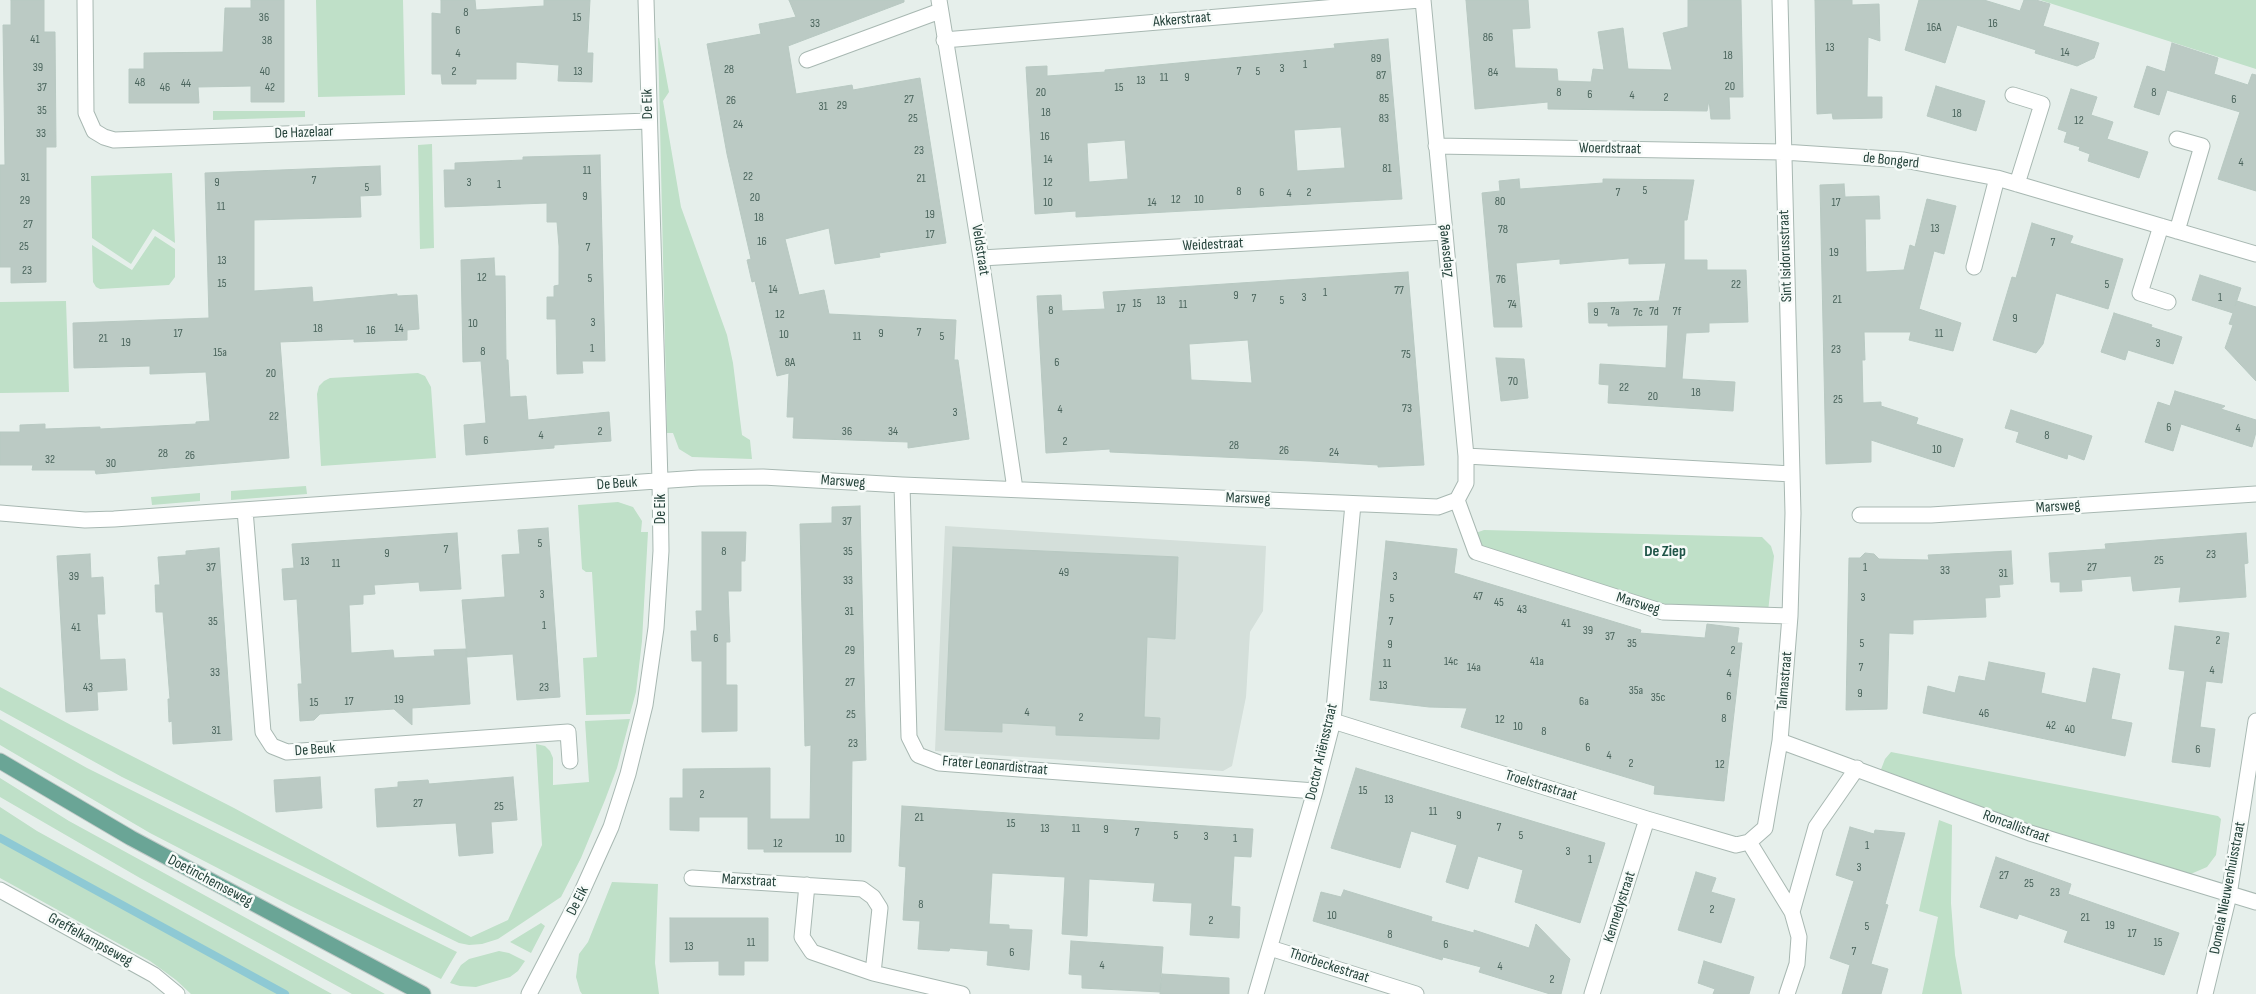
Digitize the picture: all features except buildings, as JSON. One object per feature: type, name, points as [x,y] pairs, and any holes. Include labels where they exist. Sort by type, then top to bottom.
[{"type":"main road","name":"Doetinchemseweg","points":[[0,760],[131,838],[424,994]]},
{"type":"street","name":"De Hazelaar","points":[[85,0],[86,113],[94,132],[109,139],[649,121]]},
{"type":"street","name":"De Eik","points":[[529,994],[590,877],[611,827],[628,774],[645,705],[656,628],[661,551],[660,481],[646,0]]},
{"type":"street","name":"Akkerstraat","points":[[944,40],[1420,0]]},
{"type":"street","name":"Ziepseweg","points":[[1424,0],[1466,456],[1466,483],[1456,500]]},
{"type":"street","name":"Sint Isidorusstraat","points":[[1780,0],[1793,513]]},
{"type":"street","name":"Veldstraat","points":[[807,60],[939,5],[982,258],[1015,489]]},
{"type":"street","points":[[2013,95],[2042,104],[2017,184]]},
{"type":"street","points":[[2177,139],[2202,146],[2177,231]]},
{"type":"street","name":"Woerdstraat","points":[[1436,146],[1783,152]]},
{"type":"street","name":"de Bongerd","points":[[1783,152],[1904,160],[1997,178],[2256,254]]},
{"type":"street","points":[[1974,266],[1997,178]]},
{"type":"street","points":[[2161,226],[2140,293],[2168,302]]},
{"type":"street","name":"Weidestraat","points":[[982,258],[1444,232]]},
{"type":"street","points":[[1466,456],[1792,474]]},
{"type":"street","name":"Marsweg","points":[[660,481],[763,477],[902,486],[1438,507],[1456,500],[1476,552],[1663,612],[1790,616]]},
{"type":"street","name":"De Beuk","points":[[0,512],[85,520],[660,481]]},
{"type":"street","name":"Frater Leonardistraat","points":[[902,486],[909,737],[918,755],[939,763],[1315,791]]},
{"type":"street","name":"Marsweg","points":[[1860,515],[1931,516],[2256,494]]},
{"type":"street","name":"Doctor Ariënsstraat","points":[[1256,994],[1315,791],[1333,721],[1353,504]]},
{"type":"street","name":"De Beuk","points":[[246,510],[263,732],[272,746],[287,752],[568,732],[570,761]]},
{"type":"street","name":"Talmastraat","points":[[1749,842],[1765,828],[1780,741],[1790,616],[1793,513]]},
{"type":"street","name":"Troelstrastraat","points":[[1333,721],[1736,845],[1749,842]]},
{"type":"street","name":"Domela Nieuwenhuisstraat","points":[[2206,994],[2229,895],[2256,721]]},
{"type":"street","name":"Roncallistraat","points":[[1780,741],[2030,833],[2256,902]]},
{"type":"street","points":[[1792,912],[1816,827],[1857,768]]},
{"type":"street","name":"Kennedystraat","points":[[1592,994],[1647,819]]},
{"type":"street","points":[[1749,842],[1792,912],[1799,937],[1796,964],[1787,994]]},
{"type":"street","name":"Marxstraat","points":[[692,878],[862,889],[873,897],[880,908],[872,973]]},
{"type":"street","points":[[807,885],[802,937],[812,952],[872,973],[962,994]]},
{"type":"street","name":"Greffelkampseweg","points":[[0,890],[154,975],[177,994]]},
{"type":"street","name":"Thorbeckestraat","points":[[1270,948],[1416,994]]},
{"type":"shaded area","points":[[945,526],[1266,546],[1263,611],[1250,632],[1246,697],[1232,766],[1223,771],[935,751]]},
{"type":"green space","points":[[316,0],[403,0],[405,95],[318,97]]},
{"type":"green space","points":[[2040,0],[2256,0],[2256,69]]},
{"type":"green space","points":[[658,38],[669,92],[663,101],[681,207],[727,335],[733,363],[742,435],[750,440],[752,459],[692,457],[679,449],[673,433],[667,433]]},
{"type":"green space","points":[[213,111],[305,111],[305,117],[213,120]]},
{"type":"green space","points":[[432,144],[434,248],[420,249],[418,145]]},
{"type":"green space","points":[[172,173],[175,243],[153,229],[131,264],[92,238],[91,176]]},
{"type":"green space","points":[[155,236],[175,249],[175,277],[169,285],[100,289],[96,287],[93,282],[92,245],[132,270]]},
{"type":"green space","points":[[66,301],[69,392],[0,393],[0,302]]},
{"type":"green space","points":[[418,373],[425,376],[431,387],[436,458],[321,466],[317,394],[319,386],[324,381],[330,378]]},
{"type":"green space","points":[[306,486],[307,494],[231,500],[231,491]]},
{"type":"green space","points":[[200,493],[200,501],[152,505],[151,497]]},
{"type":"green space","points":[[618,502],[633,507],[642,521],[641,532],[648,532],[642,641],[636,692],[630,714],[586,715],[583,658],[597,657],[592,572],[586,572],[582,569],[578,505]]},
{"type":"green space","points":[[1484,530],[1762,537],[1771,546],[1774,556],[1768,612],[1666,609],[1480,552],[1470,535]]},
{"type":"green space","points":[[0,687],[234,808],[471,937],[508,920],[542,845],[536,744],[545,746],[553,758],[553,785],[589,782],[585,721],[630,719],[617,768],[605,800],[581,858],[561,897],[498,939],[482,944],[469,945],[459,943],[122,777],[0,710]]},
{"type":"green space","points":[[0,719],[87,768],[457,952],[441,979],[291,906],[150,833],[0,745]]},
{"type":"green space","points":[[1891,752],[2218,816],[2221,819],[2216,855],[2207,867],[2186,876],[2114,855],[1880,772],[1885,759]]},
{"type":"green space","points":[[0,778],[69,821],[385,994],[352,994],[140,878],[0,797]]},
{"type":"green space","points":[[0,807],[37,831],[332,994],[191,994],[176,980],[150,961],[0,878]]},
{"type":"green space","points":[[1939,820],[1952,825],[1951,903],[1955,955],[1962,994],[1922,994],[1938,917],[1919,911]]},
{"type":"green space","points":[[612,882],[658,884],[655,963],[659,994],[582,994],[580,991],[576,977],[579,954],[588,942]]},
{"type":"green space","points":[[541,923],[545,926],[531,953],[510,942]]},
{"type":"green space","points":[[499,951],[509,953],[525,961],[518,971],[510,977],[476,987],[450,983],[461,965],[469,959]]},
{"type":"waterway","points":[[0,838],[285,994]]},
{"type":"district","name":"De Ziep","points":[[1665,552]]}]
